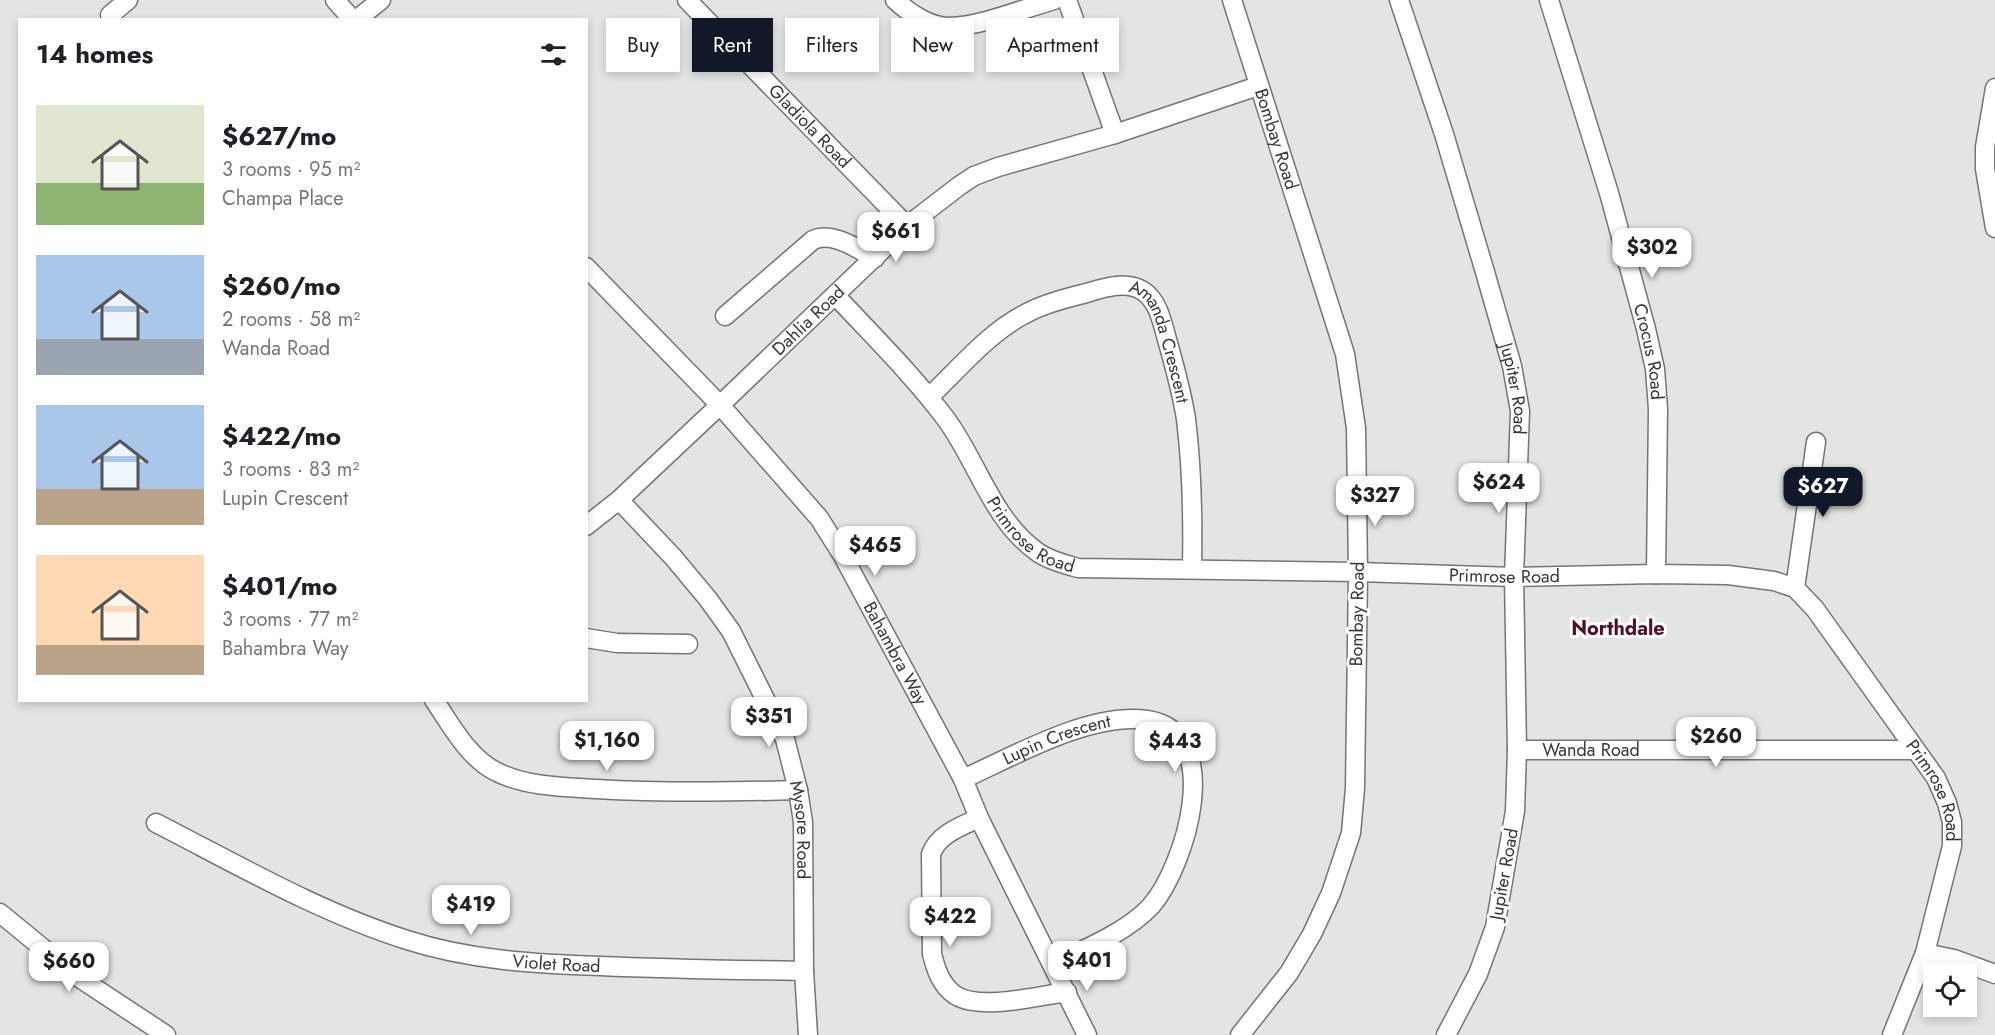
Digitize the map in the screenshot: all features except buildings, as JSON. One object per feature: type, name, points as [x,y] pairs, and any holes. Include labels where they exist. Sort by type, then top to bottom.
[{"type":"street","points":[[110,15],[128,0]]},
{"type":"street","points":[[335,0],[353,18]]},
{"type":"street","points":[[358,18],[381,0]]},
{"type":"street","name":"Gladiola Road","points":[[687,0],[907,226]]},
{"type":"street","points":[[895,0],[922,19],[948,27],[978,22],[1054,0]]},
{"type":"street","points":[[1067,0],[1115,134]]},
{"type":"street","name":"Bombay Road","points":[[1232,0],[1345,354],[1356,428],[1358,572],[1355,788],[1351,833],[1331,892],[1312,934],[1289,973],[1240,1035]]},
{"type":"street","name":"Jupiter Road","points":[[1399,0],[1444,134],[1512,366],[1520,411],[1514,577],[1515,812],[1495,927],[1478,974],[1446,1035]]},
{"type":"street","name":"Crocus Road","points":[[1549,0],[1609,193],[1655,369],[1658,409],[1656,574]]},
{"type":"street","name":"Dahlia Road","points":[[588,524],[619,500],[907,226],[958,186],[974,176],[998,167],[1115,134],[1258,86]]},
{"type":"street","points":[[1995,88],[1986,138],[1985,169],[1995,228]]},
{"type":"street","points":[[725,316],[813,240],[821,236],[830,237],[875,258]]},
{"type":"street","name":"Bahambra Way","points":[[588,269],[720,405],[819,518],[843,556],[963,779],[1087,1035]]},
{"type":"street","name":"Amanda Crescent","points":[[929,397],[1008,324],[1027,313],[1102,288],[1133,286],[1142,290],[1155,305],[1160,316],[1180,385],[1186,418],[1191,475],[1192,569]]},
{"type":"street","name":"Primrose Road","points":[[836,296],[929,397],[962,441],[999,509],[1021,537],[1036,551],[1053,560],[1078,568],[1514,577],[1656,574],[1752,577],[1774,580],[1795,588],[1839,640],[1936,778],[1952,822],[1952,846],[1947,872],[1925,953],[1892,1035]]},
{"type":"street","points":[[1795,588],[1816,442]]},
{"type":"street","name":"Mysore Road","points":[[619,500],[673,557],[731,631],[785,739],[798,790],[803,822],[804,971],[808,1035]]},
{"type":"street","points":[[588,638],[617,643],[688,644]]},
{"type":"street","points":[[435,702],[464,743],[482,762],[496,772],[520,781],[570,788],[652,792],[798,790]]},
{"type":"street","name":"Lupin Crescent","points":[[963,779],[1068,732],[1119,720],[1145,720],[1159,723],[1172,730],[1187,747],[1192,763],[1193,787],[1190,816],[1166,886],[1150,907],[1111,935],[1054,964]]},
{"type":"street","name":"Wanda Road","points":[[1516,750],[1915,750]]},
{"type":"street","points":[[980,818],[945,836],[934,847],[931,854],[932,954],[935,969],[947,987],[966,1000],[991,1001],[1067,992]]},
{"type":"street","name":"Violet Road","points":[[156,823],[313,903],[408,940],[447,950],[493,959],[542,964],[804,971]]},
{"type":"street","points":[[0,913],[78,977],[166,1035]]},
{"type":"street","points":[[1925,953],[1954,959],[1995,974]]},
{"type":"district","name":"Northdale","points":[[1618,628]]}]
